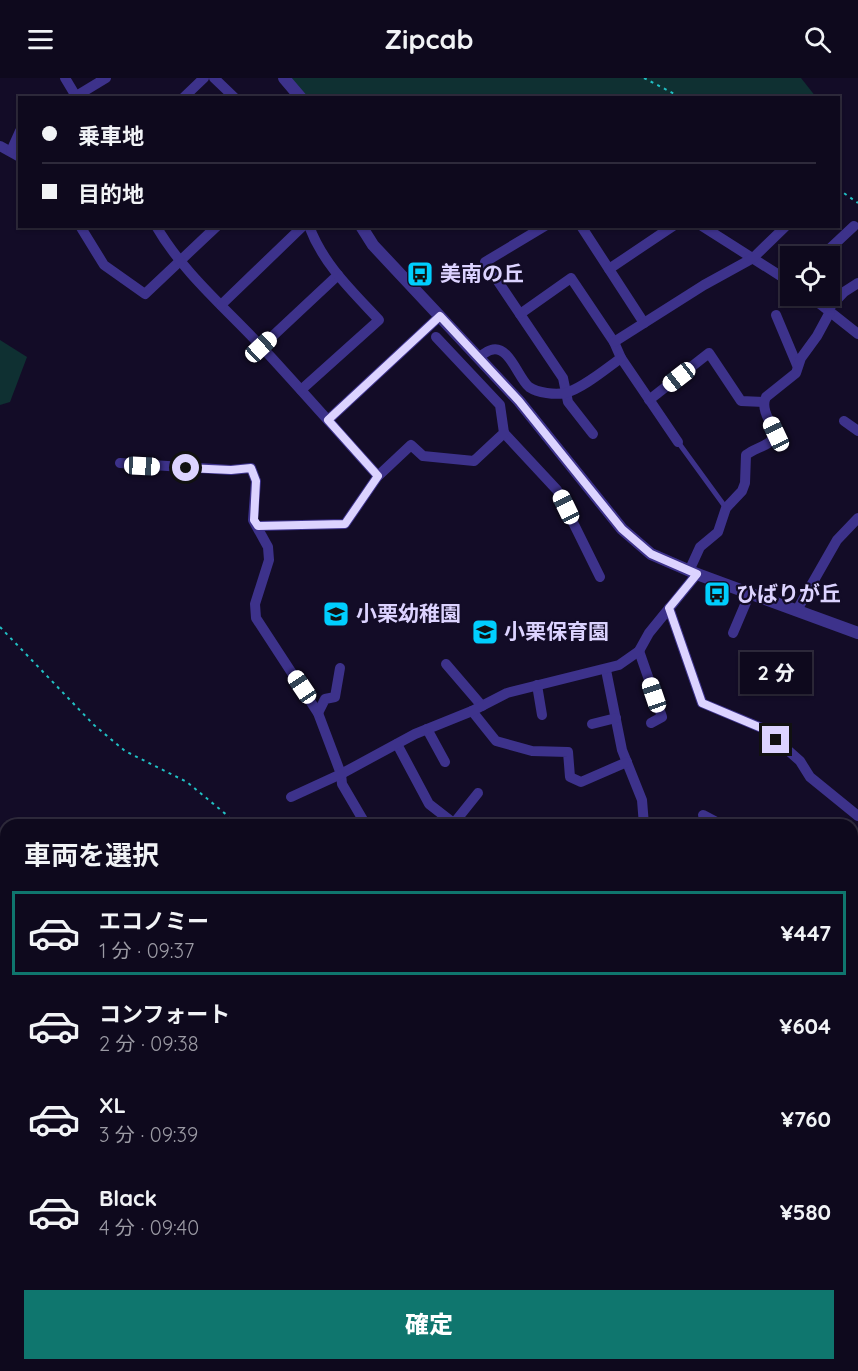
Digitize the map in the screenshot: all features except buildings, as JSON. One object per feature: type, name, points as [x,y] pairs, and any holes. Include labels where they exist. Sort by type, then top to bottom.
[{"type":"street","points":[[65,78],[75,96]]},
{"type":"street","points":[[78,96],[106,78]]},
{"type":"street","points":[[185,96],[204,78]]},
{"type":"street","points":[[214,78],[234,96]]},
{"type":"street","points":[[284,78],[299,96]]},
{"type":"street","points":[[0,146],[15,154]]},
{"type":"street","points":[[833,246],[854,226]]},
{"type":"street","points":[[81,228],[104,266],[145,294],[215,228]]},
{"type":"street","points":[[157,228],[179,261],[301,390],[378,476]]},
{"type":"street","points":[[221,305],[301,228]]},
{"type":"street","points":[[301,390],[379,320],[338,275],[315,244],[310,228]]},
{"type":"street","points":[[361,228],[373,245],[519,401],[622,529],[651,554],[693,572],[858,633]]},
{"type":"street","points":[[542,228],[485,262],[563,378],[568,402],[593,434]]},
{"type":"street","points":[[582,228],[644,323]]},
{"type":"street","points":[[609,269],[670,228]]},
{"type":"street","points":[[614,342],[670,309],[704,285],[753,258],[784,228]]},
{"type":"street","points":[[719,231],[780,276]]},
{"type":"street","points":[[261,347],[338,275]]},
{"type":"street","points":[[520,314],[571,278],[614,342],[621,358],[678,442]]},
{"type":"street","points":[[291,797],[427,729],[472,711],[507,693],[606,670],[619,665],[639,651],[649,633],[693,572],[700,547],[718,532],[726,508],[742,491],[745,483],[746,455],[770,443],[776,434],[765,409],[766,397],[796,373],[797,365],[817,336],[829,310],[844,292],[858,284]]},
{"type":"street","points":[[824,306],[858,334]]},
{"type":"street","points":[[776,315],[797,365]]},
{"type":"street","points":[[328,420],[440,316]]},
{"type":"street","points":[[436,337],[500,405],[504,433],[557,490],[600,577]]},
{"type":"street","points":[[479,357],[491,350],[498,350],[505,354],[528,386],[543,392],[565,393],[621,358]]},
{"type":"street","points":[[649,400],[709,353],[741,401],[764,402]]},
{"type":"street","points":[[844,421],[858,431]]},
{"type":"street","points":[[258,526],[345,524],[378,476],[411,445],[423,456],[474,461],[504,433]]},
{"type":"street","points":[[120,463],[231,470],[251,468],[256,481],[254,520],[268,547],[269,560],[255,604],[256,618],[318,713],[341,774],[342,784],[362,819]]},
{"type":"street","points":[[797,610],[837,540],[858,518]]},
{"type":"street","points":[[732,633],[750,593]]},
{"type":"street","points":[[669,608],[702,703],[764,729],[800,761],[810,777],[858,816]]},
{"type":"street","points":[[639,651],[662,717],[651,723]]},
{"type":"street","points":[[446,664],[483,706]]},
{"type":"street","points":[[318,713],[325,699],[335,697],[340,668]]},
{"type":"street","points":[[606,670],[622,750],[642,800],[644,819]]},
{"type":"street","points":[[537,685],[542,715]]},
{"type":"street","points":[[472,711],[496,741],[531,751],[568,752],[570,777],[580,782],[627,762]]},
{"type":"street","points":[[592,724],[616,718]]},
{"type":"street","points":[[427,729],[445,762]]},
{"type":"street","points":[[398,744],[429,804],[448,819]]},
{"type":"street","points":[[459,819],[478,793]]},
{"type":"street","points":[[702,815],[710,819]]},
{"type":"lane","points":[[678,442],[726,508]]},
{"type":"path","points":[[644,78],[678,96]]},
{"type":"path","points":[[840,190],[858,203]]},
{"type":"path","points":[[0,627],[94,725],[125,751],[188,782],[229,819]]},
{"type":"green space","points":[[279,78],[801,78],[815,96],[304,96],[284,84]]},
{"type":"green space","points":[[0,340],[27,357],[10,402],[0,405]]},
{"type":"place","name":"美南の丘","points":[[420,274]]},
{"type":"place","name":"ひばりが丘","points":[[717,594]]},
{"type":"place","name":"小栗幼稚園","points":[[336,614]]},
{"type":"place","name":"小栗保育園","points":[[485,632]]},
{"type":"route","points":[[186,468],[231,470],[251,468],[256,481],[254,520],[258,526],[345,524],[378,476],[328,420],[440,316],[519,401],[622,529],[651,554],[697,574],[669,608],[702,703],[764,729],[776,740]]}]
